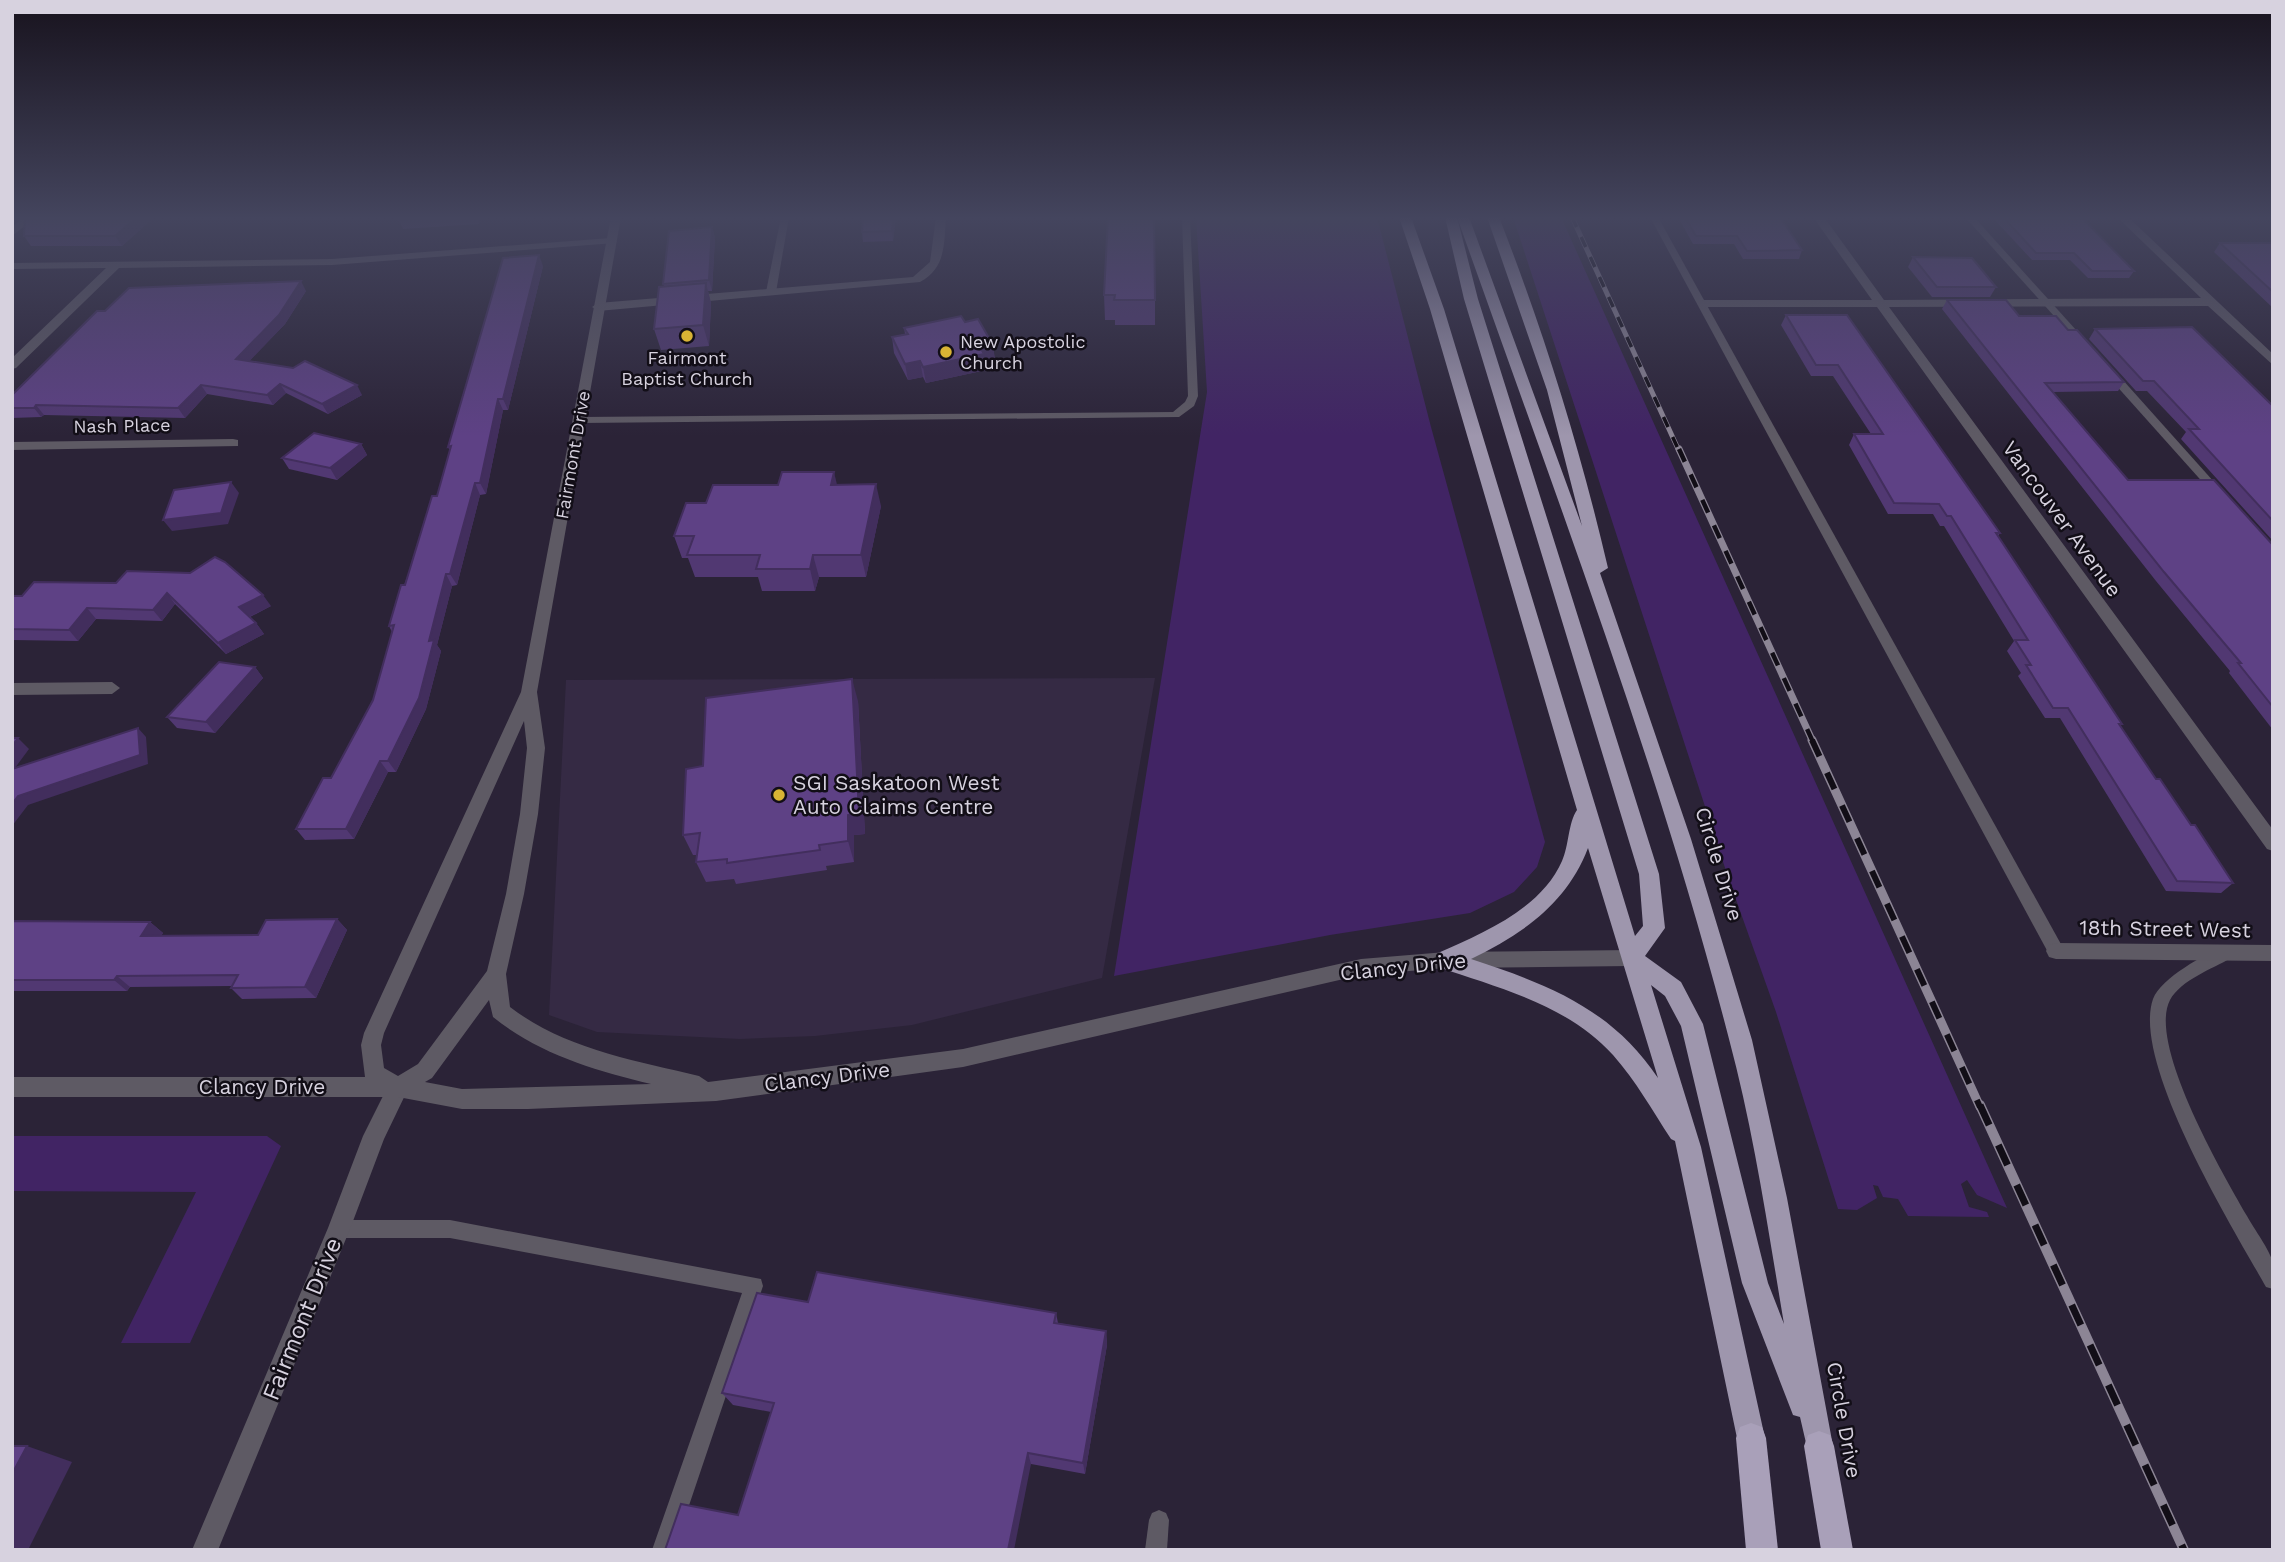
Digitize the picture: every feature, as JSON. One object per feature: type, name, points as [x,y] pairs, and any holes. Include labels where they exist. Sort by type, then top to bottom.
[{"type":"highway","points":[[1430,290],[1689,1147],[1751,1438],[1762,1550]]},
{"type":"highway","points":[[1469,290],[1649,874],[1654,928],[1631,958]]},
{"type":"highway","name":"Circle Drive","points":[[1489,290],[1618,648],[1681,839],[1752,1081],[1837,1550]]},
{"type":"highway","points":[[1520,290],[1585,497],[1618,648]]},
{"type":"highway","points":[[1446,960],[1495,938],[1543,905],[1571,867],[1583,839],[1584,797]]},
{"type":"highway","points":[[1631,958],[1673,989],[1692,1024],[1755,1283],[1819,1446]]},
{"type":"highway","points":[[1446,960],[1528,987],[1580,1013],[1637,1066],[1689,1147]]},
{"type":"street","points":[[12,365],[90,290]]},
{"type":"street","name":"Fairmont Drive","points":[[398,1087],[374,1073],[371,1045],[377,1020],[529,692],[601,290]]},
{"type":"street","points":[[598,307],[802,290]]},
{"type":"street","name":"Vancouver Avenue","points":[[1870,290],[2273,844]]},
{"type":"street","points":[[2198,290],[2273,361]]},
{"type":"street","points":[[1704,304],[2211,302]]},
{"type":"street","name":"Nash Place","points":[[12,446],[233,443]]},
{"type":"street","points":[[12,688],[112,688]]},
{"type":"street","name":"Fairmont Drive","points":[[205,1550],[339,1229],[374,1136],[398,1087],[425,1071],[496,974],[515,894],[529,814],[536,748],[529,692]]},
{"type":"street","name":"18th Street West","points":[[2056,951],[2273,953]]},
{"type":"street","name":"Clancy Drive","points":[[12,1087],[398,1087],[462,1098],[488,1099],[716,1091],[963,1058],[1362,967],[1446,960],[1631,958]]},
{"type":"street","points":[[496,974],[500,1011],[520,1029],[543,1041],[582,1054],[716,1091]]},
{"type":"lane","points":[[580,420],[1175,415],[1191,404],[1193,396],[1189,290]]},
{"type":"lane","points":[[1696,290],[2056,951]]},
{"type":"lane","points":[[2036,290],[2091,352]]},
{"type":"lane","points":[[2100,362],[2227,503]]},
{"type":"lane","points":[[2225,953],[2171,986],[2160,1003],[2159,1036],[2171,1086],[2207,1161],[2273,1280]]},
{"type":"lane","points":[[339,1229],[450,1229],[754,1286],[663,1550]]},
{"type":"lane","points":[[1156,1550],[1159,1520]]},
{"type":"shaded area","points":[[1201,290],[1396,290],[1545,842],[1537,867],[1514,892],[1470,913],[1330,935],[1114,976],[1207,392]]},
{"type":"shaded area","points":[[1537,290],[1594,290],[2007,1208],[1977,1195],[1967,1180],[1961,1184],[1969,1207],[1987,1212],[1989,1217],[1908,1216],[1898,1199],[1883,1197],[1878,1186],[1873,1185],[1877,1198],[1857,1210],[1838,1209],[1776,1012],[1728,877]]},
{"type":"shaded area","points":[[1155,678],[1102,978],[912,1025],[815,1036],[740,1039],[597,1032],[549,1015],[566,680]]},
{"type":"shaded area","points":[[12,1136],[267,1136],[281,1146],[190,1343],[121,1343],[196,1192],[12,1191]]},
{"type":"building","points":[[127,290],[295,290],[279,315],[236,359],[293,368],[305,361],[357,385],[322,404],[280,384],[267,395],[201,385],[178,408],[36,405],[34,408],[12,408],[12,395],[97,311],[105,311]]},
{"type":"building","points":[[494,290],[530,290],[503,399],[498,399],[480,483],[475,483],[450,574],[446,574],[429,641],[434,640],[419,698],[388,761],[380,761],[346,829],[296,829],[323,778],[331,778],[373,700],[394,625],[389,626],[401,585],[405,585],[432,496],[437,496],[451,446],[448,447]]},
{"type":"building","points":[[659,290],[706,290],[703,325],[654,329]]},
{"type":"building","points":[[1104,290],[1155,290],[1155,300],[1114,300],[1115,295],[1104,295]]},
{"type":"building","points":[[1947,300],[2006,300],[2019,316],[2056,316],[2068,330],[2077,330],[2124,382],[2045,383],[2128,480],[2214,480],[2273,545],[2273,707],[2238,663],[2241,663],[2164,572]]},
{"type":"building","points":[[1786,315],[1847,315],[2000,533],[1996,533],[2156,779],[2160,779],[2191,825],[2195,825],[2233,883],[2177,881],[2068,708],[2053,708],[2026,665],[2031,665],[2015,640],[2028,640],[1951,516],[1947,516],[1939,504],[1894,503],[1854,434],[1883,434],[1838,365],[1816,365]]},
{"type":"building","points":[[961,316],[965,322],[978,319],[993,345],[980,347],[984,354],[923,367],[920,361],[905,364],[892,337],[908,334],[904,328]]},
{"type":"building","points":[[2192,327],[2273,406],[2273,521],[2189,429],[2199,429],[2154,381],[2143,381],[2095,329]]},
{"type":"building","points":[[314,433],[361,444],[330,468],[282,458]]},
{"type":"building","points":[[782,472],[834,472],[831,485],[876,484],[861,555],[813,555],[810,569],[756,569],[760,555],[687,555],[694,536],[674,536],[686,503],[706,503],[713,485],[778,485]]},
{"type":"building","points":[[231,482],[221,513],[163,520],[174,490]]},
{"type":"building","points":[[215,557],[225,562],[263,595],[239,607],[256,623],[218,643],[167,593],[153,610],[87,608],[69,630],[12,629],[12,596],[22,596],[34,582],[116,583],[127,571],[190,573]]},
{"type":"building","points":[[219,662],[255,667],[206,722],[167,717]]},
{"type":"building","name":"SGI Saskatoon West Auto Claims Centre","points":[[852,679],[859,813],[848,815],[848,841],[819,845],[820,850],[727,863],[727,859],[696,862],[700,833],[683,835],[686,769],[703,766],[706,698]]},
{"type":"building","points":[[138,728],[140,755],[18,796],[12,804],[12,769]]},
{"type":"building","points":[[337,919],[305,987],[231,988],[238,975],[117,976],[114,980],[12,980],[12,921],[150,922],[141,936],[258,935],[266,920]]},
{"type":"building","points":[[817,1272],[1056,1313],[1054,1323],[1106,1331],[1083,1463],[1028,1453],[1008,1550],[665,1550],[681,1504],[738,1515],[774,1403],[722,1393],[757,1293],[808,1302]]},
{"type":"building","points":[[12,1446],[27,1446],[12,1474]]},
{"type":"railway","points":[[1605,290],[1679,451]]},
{"type":"railway","points":[[1679,449],[1813,742]]},
{"type":"railway","points":[[1812,740],[1980,1107]]},
{"type":"railway","points":[[1980,1105],[2184,1550]]},
{"type":"place","name":"Fairmont Baptist Church","points":[[687,336]]},
{"type":"place","name":"New Apostolic Church","points":[[946,352]]},
{"type":"place","name":"SGI Saskatoon West Auto Claims Centre","points":[[779,795]]}]
